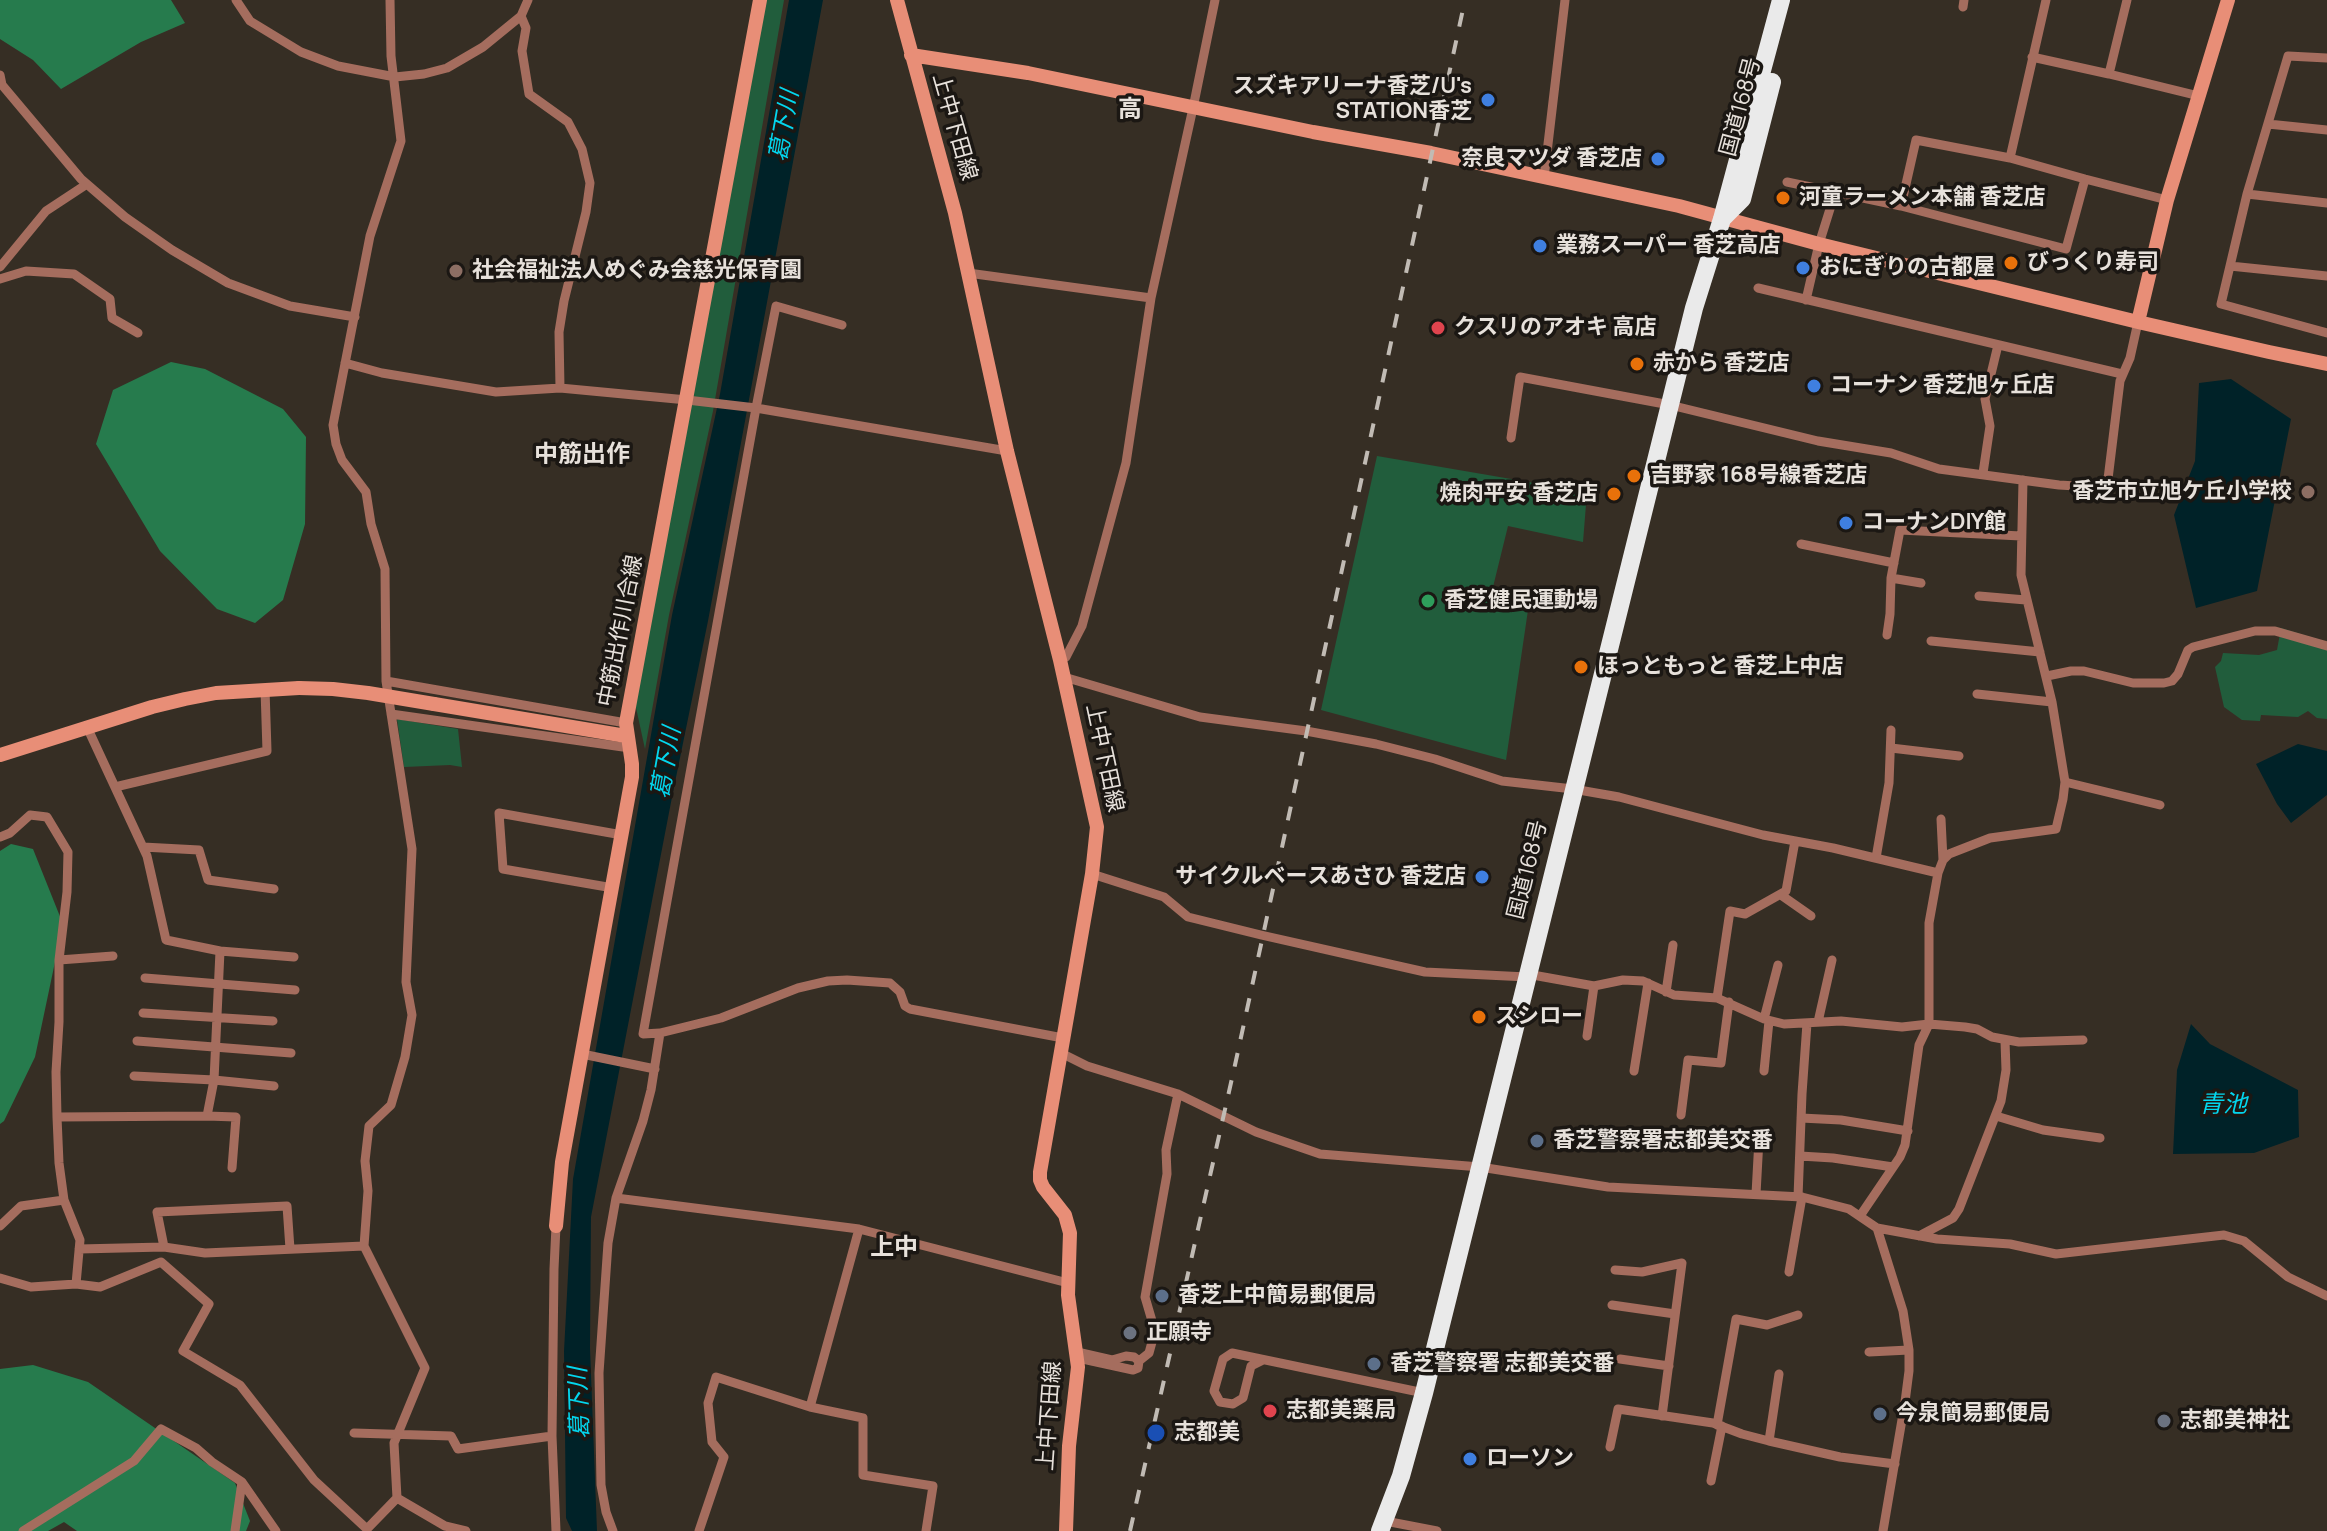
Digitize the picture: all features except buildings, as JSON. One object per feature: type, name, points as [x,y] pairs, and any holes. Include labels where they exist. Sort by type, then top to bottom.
[{"type":"highway","name":"国道168号","points":[[1382,1526],[1401,1476],[1424,1393],[1694,308],[1722,219],[1781,0]]},
{"type":"highway","name":"国道168号","points":[[1722,219],[1742,199],[1793,0]]},
{"type":"main road","name":"中筋出作川合線","points":[[0,755],[185,699],[265,689],[345,690],[627,736],[760,0]]},
{"type":"main road","name":"上中下田線","points":[[897,0],[955,213],[1007,451],[1060,660],[1097,827],[1092,874],[1040,1180],[1069,1224],[1068,1283],[1077,1379],[1069,1446],[1066,1531]]},
{"type":"main road","points":[[2138,322],[2167,200],[2228,0]]},
{"type":"main road","points":[[911,55],[1028,73],[1679,206],[1819,244],[2138,322],[2327,364]]},
{"type":"main road","points":[[556,1226],[562,1162],[585,1055],[632,777],[627,736]]},
{"type":"street","points":[[236,0],[250,21],[301,52],[338,66],[395,77],[447,68],[483,47],[521,16],[528,0]]},
{"type":"street","points":[[0,1278],[31,1287],[76,1284],[100,1287],[161,1262],[209,1304],[183,1351],[240,1385],[314,1480],[367,1529],[397,1498],[394,1443],[425,1368],[364,1246],[368,1191],[365,1161],[369,1126],[391,1105],[405,1057],[412,1015],[406,982],[412,849],[386,681],[385,569],[371,524],[366,492],[342,460],[333,425],[370,236],[401,141],[389,21],[390,0]]},
{"type":"street","points":[[1060,660],[1066,657],[1082,626],[1126,463],[1151,298],[1215,0]]},
{"type":"street","points":[[1544,178],[1565,0]]},
{"type":"street","points":[[2010,158],[2046,0]]},
{"type":"street","points":[[2109,74],[2127,0]]},
{"type":"street","points":[[521,16],[526,28],[522,51],[529,94],[568,122],[582,149],[590,183],[559,332],[560,388]]},
{"type":"street","points":[[2327,58],[2288,56],[2247,194],[2221,304],[2327,333]]},
{"type":"street","points":[[2032,57],[2199,96]]},
{"type":"street","points":[[0,75],[2,85],[87,184],[137,226],[172,250],[228,283],[290,306],[355,317]]},
{"type":"street","points":[[2268,124],[2327,130]]},
{"type":"street","points":[[1901,206],[1916,140],[2010,158],[2167,200]]},
{"type":"street","points":[[1787,182],[1901,206],[2066,249],[2085,179]]},
{"type":"street","points":[[0,267],[46,211],[87,184]]},
{"type":"street","points":[[1806,300],[1835,193]]},
{"type":"street","points":[[2247,194],[2327,203]]},
{"type":"street","points":[[2230,266],[2327,276]]},
{"type":"street","points":[[0,279],[26,271],[74,274],[110,299],[112,318],[138,333]]},
{"type":"street","points":[[968,273],[1151,298]]},
{"type":"street","points":[[1758,288],[2122,374]]},
{"type":"street","points":[[842,325],[776,306],[754,408],[643,1034],[660,1033],[721,1018],[798,988],[847,980],[890,983],[900,992],[905,1006],[910,1009],[1062,1046],[1087,1066],[1178,1094],[1256,1132],[1320,1154],[1480,1167],[1608,1187],[1800,1197],[1838,1205],[1877,1228],[1954,1241],[2010,1244],[2056,1254],[2224,1235],[2244,1241],[2288,1277],[2327,1296]]},
{"type":"street","points":[[1511,438],[1520,377],[1670,405],[1818,441],[1891,453],[1939,469],[2076,486],[2094,484],[2108,479],[2122,374],[2130,358],[2138,322]]},
{"type":"street","points":[[1983,473],[1990,426],[1985,399],[1998,345]]},
{"type":"street","points":[[345,363],[382,373],[496,392],[560,388],[754,408],[1007,451]]},
{"type":"street","points":[[1943,860],[1949,854],[1990,838],[2056,829],[2065,791],[2047,676],[2021,575],[2023,480]]},
{"type":"street","points":[[1887,635],[1891,578],[1900,530],[2021,536]]},
{"type":"street","points":[[1801,544],[1894,563]]},
{"type":"street","points":[[1891,578],[1921,583]]},
{"type":"street","points":[[1979,596],[2026,600]]},
{"type":"street","points":[[2047,676],[2084,671],[2133,683],[2164,683],[2172,681],[2178,674],[2188,650],[2193,647],[2266,630],[2327,646]]},
{"type":"street","points":[[1931,641],[2040,652]]},
{"type":"street","points":[[1064,677],[1200,717],[1376,744],[1502,781],[1573,789],[1643,803],[1737,829],[1938,873]]},
{"type":"street","points":[[386,681],[627,736]]},
{"type":"street","points":[[115,787],[267,751],[265,689]]},
{"type":"street","points":[[1977,694],[2052,702]]},
{"type":"street","points":[[391,714],[627,736]]},
{"type":"street","points":[[87,727],[147,856],[166,940],[220,951],[294,957]]},
{"type":"street","points":[[1876,858],[1889,783],[1891,730]]},
{"type":"street","points":[[1891,748],[1959,756]]},
{"type":"street","points":[[2065,782],[2160,805]]},
{"type":"street","points":[[613,888],[503,869],[499,813],[622,835]]},
{"type":"street","points":[[0,837],[10,833],[30,815],[47,817],[68,852],[59,960],[56,1072],[59,1163],[64,1200],[80,1240],[76,1284]]},
{"type":"street","points":[[1860,1216],[1893,1167],[1905,1145],[1908,1131],[1919,1045],[1929,1024],[1928,940],[1938,873],[1943,860],[1941,819]]},
{"type":"street","points":[[1717,998],[1730,911],[1745,914],[1786,891],[1795,841]]},
{"type":"street","points":[[143,847],[199,850],[208,880],[274,889]]},
{"type":"street","points":[[1092,874],[1164,897],[1188,917],[1425,972],[1527,976],[1594,986],[1623,980],[1648,983],[1674,995],[1717,998],[1766,1020],[1784,1024],[1841,1021],[1902,1027],[1929,1024],[1965,1027],[2005,1041],[2083,1040]]},
{"type":"street","points":[[1781,895],[1811,916]]},
{"type":"street","points":[[1666,992],[1673,945]]},
{"type":"street","points":[[207,1116],[214,1080],[220,951]]},
{"type":"street","points":[[59,960],[113,956]]},
{"type":"street","points":[[1789,1272],[1800,1197],[1801,1118],[1813,1023],[1832,960]]},
{"type":"street","points":[[1764,1071],[1766,1020],[1778,965]]},
{"type":"street","points":[[145,978],[295,990]]},
{"type":"street","points":[[1634,1071],[1648,983]]},
{"type":"street","points":[[1587,1036],[1594,986]]},
{"type":"street","points":[[1681,1115],[1688,1060],[1721,1063],[1729,1002]]},
{"type":"street","points":[[143,1013],[273,1021]]},
{"type":"street","points":[[613,1531],[601,1485],[599,1373],[608,1243],[616,1198],[648,1106],[660,1033]]},
{"type":"street","points":[[137,1041],[291,1053]]},
{"type":"street","points":[[1919,1236],[1953,1218],[1959,1209],[1996,1116],[2005,1084],[2005,1041]]},
{"type":"street","points":[[585,1055],[655,1069]]},
{"type":"street","points":[[134,1076],[274,1086]]},
{"type":"street","points":[[1077,1355],[1133,1370],[1149,1353],[1155,1331],[1145,1297],[1167,1174],[1166,1150],[1178,1094]]},
{"type":"street","points":[[1996,1116],[2043,1130],[2100,1138]]},
{"type":"street","points":[[57,1117],[236,1117],[232,1168]]},
{"type":"street","points":[[1801,1118],[1841,1120],[1908,1131]]},
{"type":"street","points":[[1756,1194],[1759,1139]]},
{"type":"street","points":[[1800,1156],[1893,1167]]},
{"type":"street","points":[[616,1198],[859,1229],[1068,1283]]},
{"type":"street","points":[[0,1226],[21,1206],[64,1200]]},
{"type":"street","points":[[164,1247],[157,1212],[287,1206],[290,1249]]},
{"type":"street","points":[[556,1226],[552,1436],[556,1531]]},
{"type":"street","points":[[1877,1228],[1903,1311],[1909,1350],[1909,1371],[1883,1531]]},
{"type":"street","points":[[810,1407],[859,1229]]},
{"type":"street","points":[[79,1249],[164,1247],[205,1253],[364,1246]]},
{"type":"street","points":[[1615,1270],[1642,1272],[1682,1263],[1662,1416]]},
{"type":"street","points":[[1612,1305],[1675,1314]]},
{"type":"street","points":[[1711,1481],[1736,1319],[1767,1325],[1798,1315]]},
{"type":"street","points":[[1869,1352],[1909,1350]]},
{"type":"street","points":[[1263,1360],[1251,1366],[1243,1398],[1233,1404],[1220,1402],[1214,1391],[1223,1359],[1232,1353],[1424,1393]]},
{"type":"street","points":[[1620,1359],[1669,1366]]},
{"type":"street","points":[[1769,1441],[1779,1374]]},
{"type":"street","points":[[699,1531],[724,1457],[712,1442],[708,1403],[716,1377],[810,1407],[863,1418],[863,1475],[933,1486],[926,1531]]},
{"type":"street","points":[[1610,1447],[1618,1409],[1719,1426],[1840,1457],[1895,1464]]},
{"type":"street","points":[[23,1531],[134,1461],[161,1429],[196,1448],[242,1482],[276,1531]]},
{"type":"street","points":[[354,1433],[451,1436],[458,1449],[552,1436]]},
{"type":"street","points":[[235,1531],[242,1482]]},
{"type":"street","points":[[397,1498],[444,1528],[466,1531]]},
{"type":"street","points":[[1382,1526],[1437,1531]]},
{"type":"green space","points":[[0,0],[171,0],[185,23],[141,42],[61,89],[33,60],[0,39]]},
{"type":"green space","points":[[764,0],[784,0],[713,411],[669,615],[645,749],[635,703]]},
{"type":"green space","points":[[171,362],[205,369],[283,409],[306,437],[305,524],[283,600],[255,623],[217,609],[160,551],[96,444],[113,390]]},
{"type":"green space","name":"香芝健民運動場","points":[[1377,456],[1587,492],[1583,542],[1508,526],[1492,591],[1528,610],[1506,760],[1321,710]]},
{"type":"green space","points":[[2281,628],[2327,642],[2327,719],[2317,718],[2308,711],[2298,717],[2261,715],[2260,721],[2242,720],[2224,707],[2215,667],[2223,653],[2259,655],[2277,650]]},
{"type":"green space","points":[[397,719],[458,729],[462,767],[404,767]]},
{"type":"green space","points":[[11,844],[33,849],[63,924],[35,1057],[0,1124],[0,851]]},
{"type":"green space","points":[[33,1365],[88,1382],[235,1483],[250,1521],[246,1531],[77,1531],[64,1522],[48,1531],[0,1531],[0,1369]]},
{"type":"water","name":"葛下川","points":[[789,0],[823,0],[708,621],[591,1217],[590,1348],[597,1531],[572,1531],[566,1518],[564,1351],[573,1179],[672,615],[720,394]]},
{"type":"water","points":[[2231,379],[2291,419],[2257,591],[2196,608],[2174,515],[2195,461],[2199,383]]},
{"type":"water","points":[[2298,744],[2327,751],[2327,795],[2291,823],[2256,764]]},
{"type":"water","name":"青池","points":[[2191,1024],[2210,1044],[2298,1090],[2299,1137],[2254,1153],[2173,1154],[2177,1070]]},
{"type":"railway","points":[[1130,1531],[1235,1065],[1465,0]]},
{"type":"place","name":"スズキアリーナ香芝/U's STATION香芝","points":[[1488,100]]},
{"type":"place","name":"奈良マツダ 香芝店","points":[[1658,159]]},
{"type":"place","name":"河童ラーメン本舗 香芝店","points":[[1783,198]]},
{"type":"place","name":"業務スーパー 香芝高店","points":[[1540,246]]},
{"type":"place","name":"びっくり寿司","points":[[2011,263]]},
{"type":"place","name":"おにぎりの古都屋","points":[[1803,268]]},
{"type":"place","name":"社会福祉法人めぐみ会慈光保育園","points":[[456,271]]},
{"type":"place","name":"クスリのアオキ 高店","points":[[1438,328]]},
{"type":"place","name":"赤から 香芝店","points":[[1637,364]]},
{"type":"place","name":"コーナン 香芝旭ヶ丘店","points":[[1814,386]]},
{"type":"place","name":"吉野家 168号線香芝店","points":[[1634,476]]},
{"type":"place","name":"香芝市立旭ケ丘小学校","points":[[2308,492]]},
{"type":"place","name":"焼肉平安 香芝店","points":[[1614,494]]},
{"type":"place","name":"コーナンDIY館","points":[[1846,523]]},
{"type":"place","name":"香芝健民運動場","points":[[1428,601]]},
{"type":"place","name":"ほっともっと 香芝上中店","points":[[1581,667]]},
{"type":"place","name":"サイクルベースあさひ 香芝店","points":[[1482,877]]},
{"type":"place","name":"スシロー","points":[[1479,1017]]},
{"type":"place","name":"香芝警察署志都美交番","points":[[1537,1141]]},
{"type":"place","name":"香芝上中簡易郵便局","points":[[1162,1296]]},
{"type":"place","name":"正願寺","points":[[1130,1333]]},
{"type":"place","name":"香芝警察署 志都美交番","points":[[1374,1364]]},
{"type":"place","name":"志都美薬局","points":[[1270,1411]]},
{"type":"place","name":"今泉簡易郵便局","points":[[1880,1414]]},
{"type":"place","name":"志都美神社","points":[[2164,1421]]},
{"type":"place","name":"志都美","points":[[1156,1433]]},
{"type":"place","name":"ローソン","points":[[1470,1459]]},
{"type":"district","name":"高","points":[[1130,110]]},
{"type":"district","name":"中筋出作","points":[[582,455]]},
{"type":"district","name":"上中","points":[[894,1248]]}]
